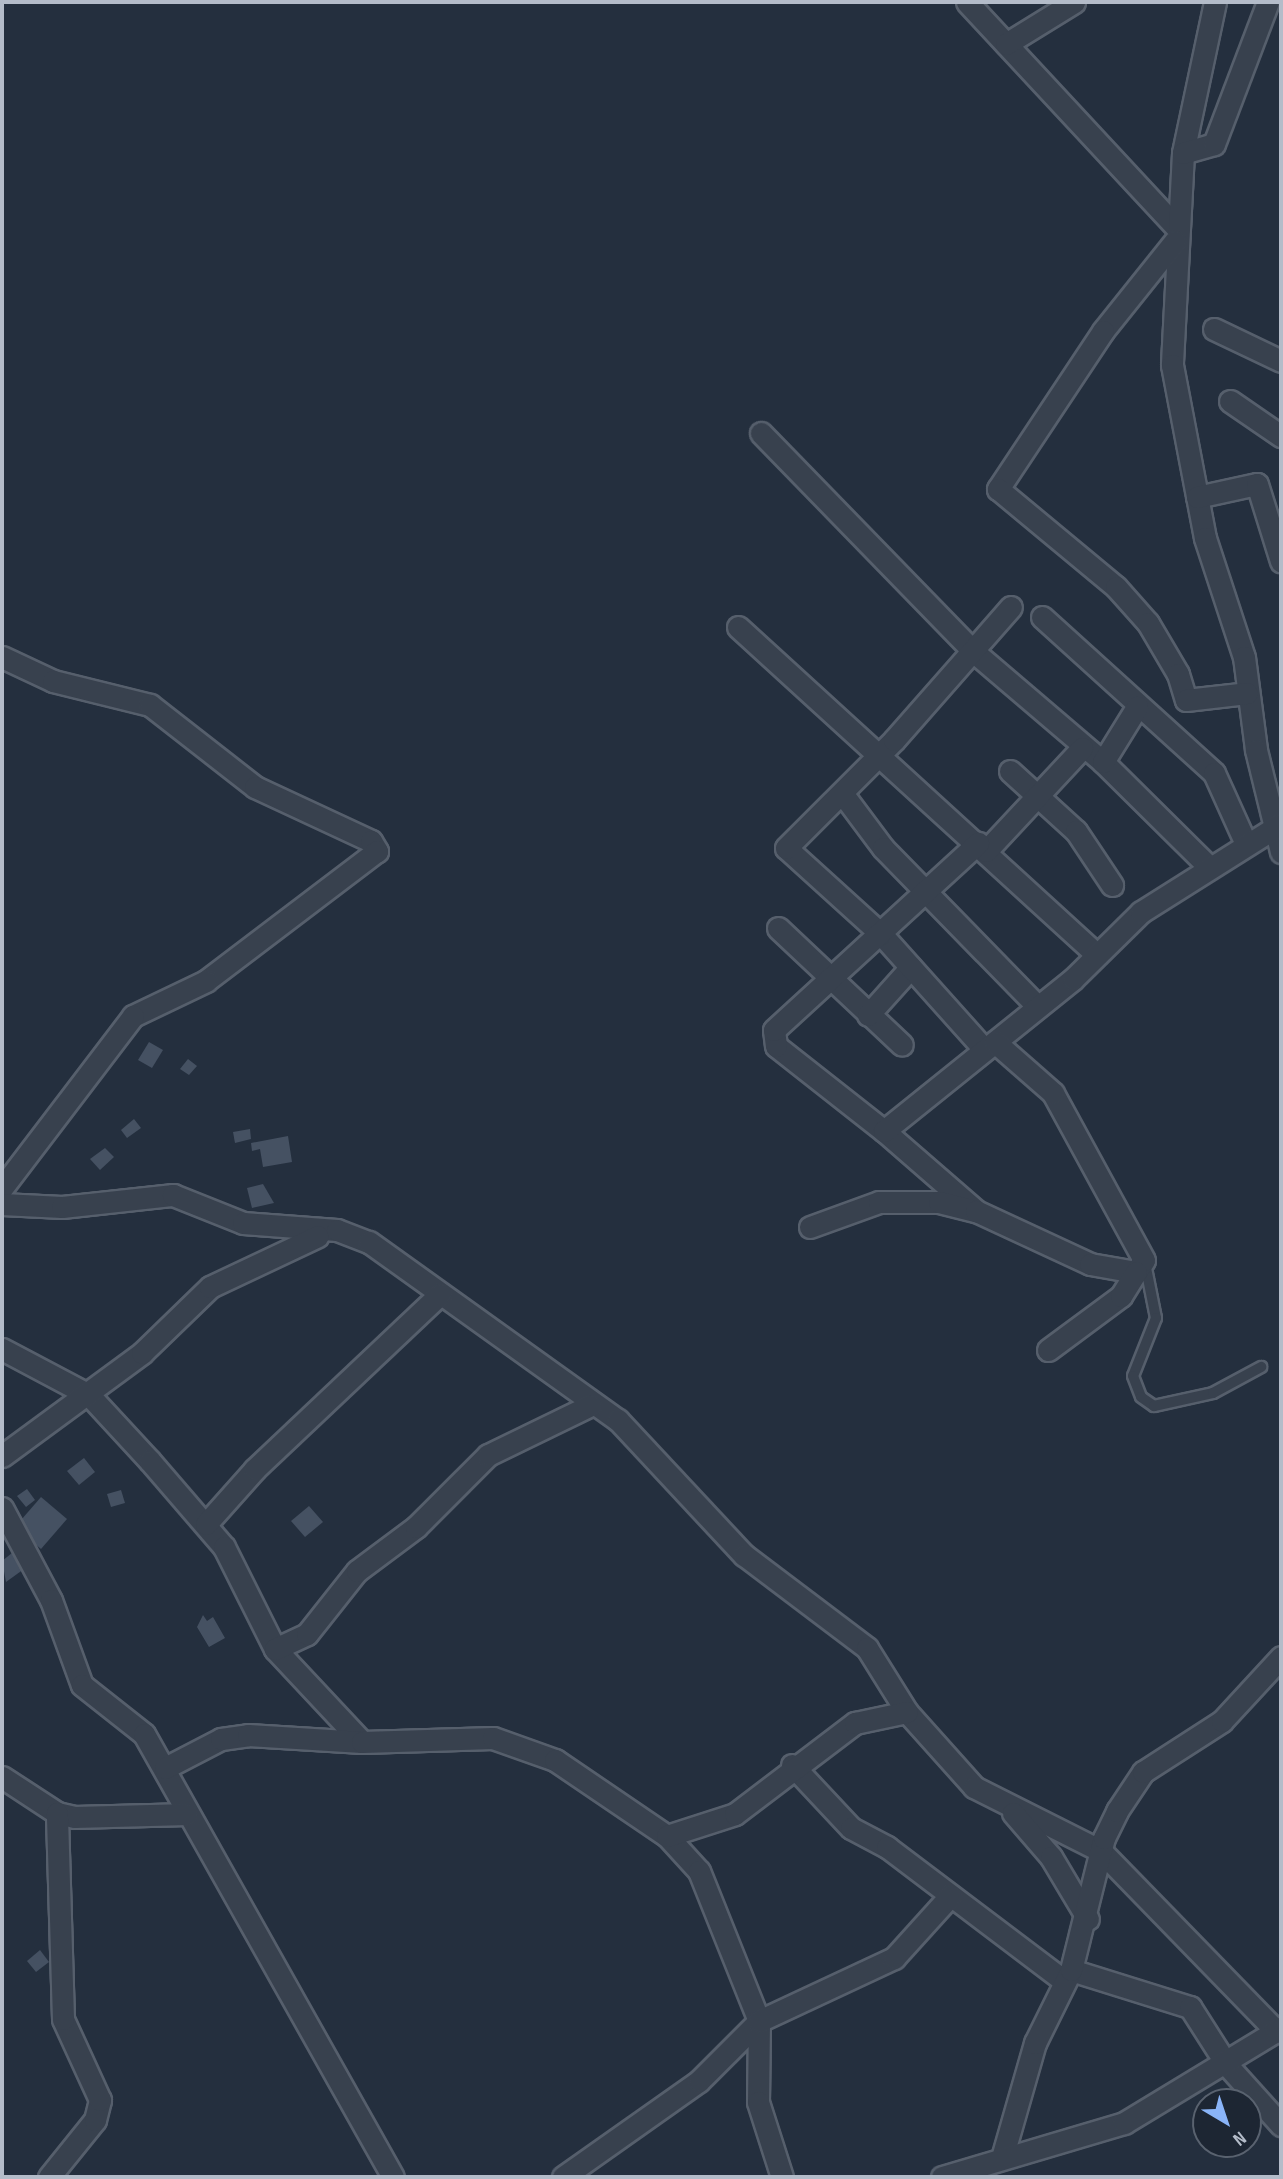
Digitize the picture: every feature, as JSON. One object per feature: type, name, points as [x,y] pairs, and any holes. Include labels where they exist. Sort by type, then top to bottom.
[{"type":"street","points":[[967,2],[1175,234]]},
{"type":"street","points":[[1006,44],[1074,2]]},
{"type":"street","points":[[1215,2],[1183,153],[1175,234],[1172,365],[1214,573],[1244,657],[1247,693],[1281,852]]},
{"type":"street","points":[[1183,153],[1214,144],[1268,2]]},
{"type":"street","points":[[1175,234],[1103,331],[998,489],[1124,596],[1178,674],[1186,700],[1247,693]]},
{"type":"street","points":[[1214,329],[1281,361]]},
{"type":"street","points":[[1230,401],[1281,436]]},
{"type":"street","points":[[761,433],[973,651],[1082,748],[1103,761],[1209,867]]},
{"type":"street","points":[[1197,496],[1257,484],[1281,561]]},
{"type":"street","points":[[1011,607],[881,753],[786,848],[881,934],[990,1046],[1053,1093],[1140,1266]]},
{"type":"street","points":[[1042,617],[1137,707],[1214,773],[1246,844]]},
{"type":"street","points":[[738,627],[881,753],[1097,955]]},
{"type":"street","points":[[2,657],[53,681],[150,705],[255,787],[371,841],[377,851],[206,981],[133,1016],[2,1188]]},
{"type":"street","points":[[1103,761],[1137,707]]},
{"type":"street","points":[[976,1212],[773,1039],[774,1030],[829,979],[902,919],[925,887],[982,847],[1038,797],[1082,748]]},
{"type":"street","points":[[1010,771],[1076,831],[1112,885]]},
{"type":"street","points":[[842,793],[883,848],[925,887],[1035,1004]]},
{"type":"street","points":[[884,1131],[1097,955],[1141,912],[1276,827]]},
{"type":"street","points":[[778,928],[902,1045]]},
{"type":"street","points":[[868,1015],[911,967]]},
{"type":"street","points":[[2,1203],[62,1207],[173,1195],[243,1223],[337,1230],[369,1242],[440,1294],[511,1339],[591,1405],[618,1420],[744,1555],[867,1648],[907,1712],[974,1787],[1010,1810],[1101,1851],[1279,2030],[1227,2065],[1124,2123],[942,2177]]},
{"type":"street","points":[[810,1227],[894,1200],[976,1212],[1078,1259],[1140,1266]]},
{"type":"street","points":[[2,1456],[89,1395],[210,1287],[300,1240],[337,1230]]},
{"type":"street","points":[[1048,1350],[1121,1296],[1140,1266]]},
{"type":"street","points":[[206,1524],[255,1469],[440,1294]]},
{"type":"street","points":[[2,1349],[89,1395],[206,1524],[243,1578],[275,1649],[362,1742]]},
{"type":"street","points":[[275,1649],[307,1634],[357,1571],[416,1527],[488,1455],[591,1405]]},
{"type":"street","points":[[2,1508],[51,1600],[82,1685],[144,1734],[393,2177]]},
{"type":"street","points":[[1002,2158],[1035,2042],[1068,1976],[1088,1919],[1101,1851],[1143,1772],[1222,1721],[1281,1657]]},
{"type":"street","points":[[667,1836],[735,1814],[792,1765],[855,1723],[907,1712]]},
{"type":"street","points":[[165,1768],[221,1739],[248,1735],[362,1742],[493,1738],[521,1744],[667,1836],[699,1871],[759,2021],[758,2102],[782,2177]]},
{"type":"street","points":[[792,1765],[851,1828],[1068,1976],[1180,2000],[1227,2065],[1281,2125]]},
{"type":"street","points":[[2,1777],[57,1813],[187,1814]]},
{"type":"street","points":[[1010,1810],[1051,1857],[1088,1919]]},
{"type":"street","points":[[49,2177],[100,2112],[98,2086],[63,2019],[57,1813]]},
{"type":"street","points":[[564,2177],[699,2081],[759,2021],[894,1958],[950,1896]]},
{"type":"lane","points":[[1140,1266],[1156,1318],[1133,1376],[1141,1397],[1154,1406],[1213,1393],[1262,1367]]},
{"type":"building","points":[[149,1042],[163,1050],[152,1068],[138,1060]]},
{"type":"building","points":[[188,1059],[197,1066],[189,1075],[180,1069]]},
{"type":"building","points":[[134,1119],[141,1128],[127,1138],[121,1130]]},
{"type":"building","points":[[250,1129],[251,1139],[235,1143],[233,1132]]},
{"type":"building","points":[[288,1136],[292,1162],[263,1167],[260,1149],[252,1151],[251,1143]]},
{"type":"building","points":[[105,1148],[114,1157],[100,1170],[90,1159]]},
{"type":"building","points":[[263,1184],[274,1203],[252,1208],[247,1188]]},
{"type":"building","points":[[84,1458],[95,1472],[79,1485],[67,1471]]},
{"type":"building","points":[[27,1489],[35,1500],[26,1507],[17,1496]]},
{"type":"building","points":[[121,1490],[125,1503],[111,1507],[107,1494]]},
{"type":"building","points":[[41,1497],[67,1519],[41,1549],[15,1527]]},
{"type":"building","points":[[309,1506],[323,1522],[305,1537],[291,1521]]},
{"type":"building","points":[[12,1553],[24,1569],[6,1582],[2,1561]]},
{"type":"building","points":[[203,1615],[207,1621],[213,1617],[225,1638],[209,1647],[197,1627]]},
{"type":"building","points":[[40,1950],[49,1962],[36,1972],[27,1961]]}]
